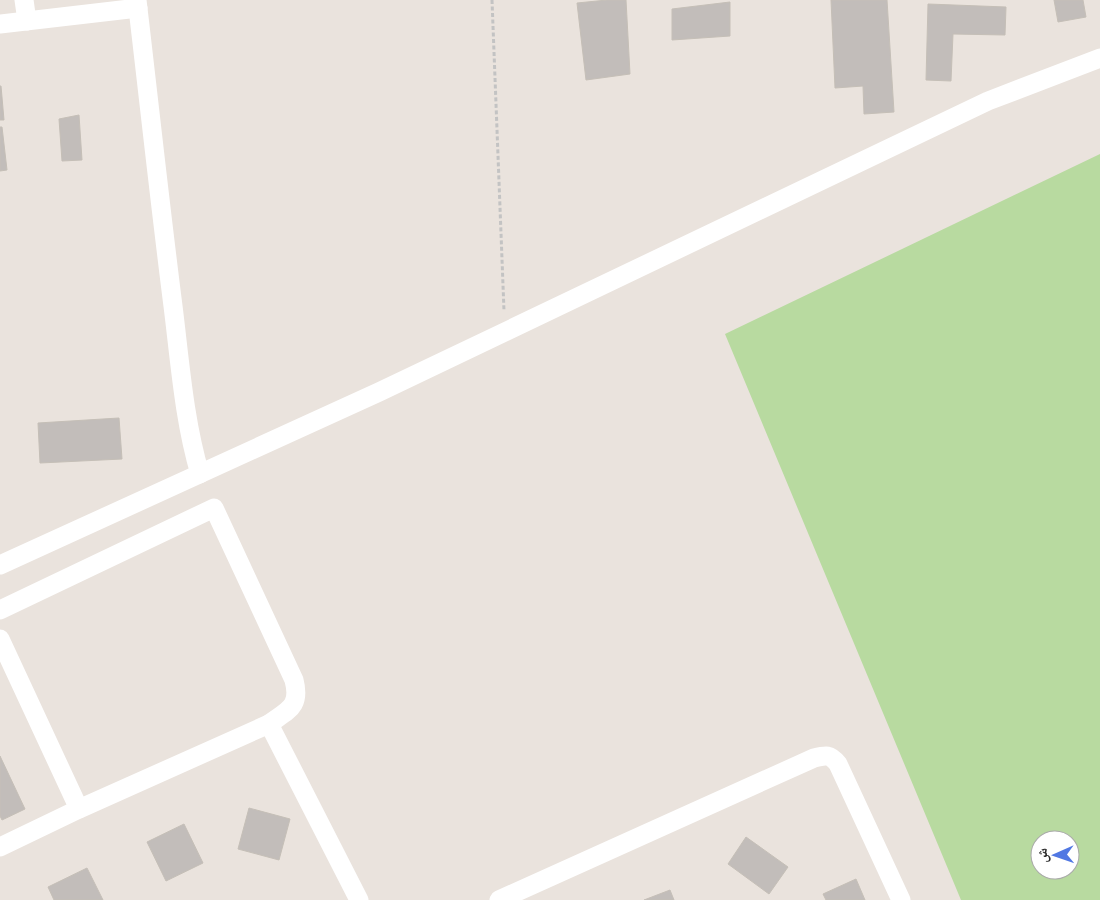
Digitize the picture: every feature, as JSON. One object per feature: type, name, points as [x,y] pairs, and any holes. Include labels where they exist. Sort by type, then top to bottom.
[{"type":"street","points":[[24,0],[27,22]]},
{"type":"street","points":[[0,24],[27,22],[137,4],[185,404],[193,452],[200,474]]},
{"type":"street","points":[[0,565],[379,392],[988,101],[1100,58]]},
{"type":"street","points":[[0,610],[214,508],[296,688],[296,701],[291,708],[269,724],[79,809],[0,847]]},
{"type":"street","points":[[0,639],[79,809]]},
{"type":"street","points":[[269,724],[359,900]]},
{"type":"street","points":[[500,900],[814,758],[827,756],[833,758],[838,764],[901,900]]},
{"type":"path","points":[[492,0],[505,332]]},
{"type":"green space","points":[[1100,154],[1100,900],[961,900],[725,334]]},
{"type":"building","points":[[626,0],[630,74],[586,80],[577,3]]},
{"type":"building","points":[[831,0],[887,0],[894,112],[864,114],[863,86],[835,88]]},
{"type":"building","points":[[1054,0],[1083,0],[1086,17],[1058,22]]},
{"type":"building","points":[[730,2],[730,36],[672,40],[672,9]]},
{"type":"building","points":[[928,4],[1006,7],[1005,35],[953,34],[951,81],[926,80]]},
{"type":"building","points":[[1,86],[4,120],[0,120]]},
{"type":"building","points":[[79,115],[82,160],[62,161],[59,119]]},
{"type":"building","points":[[0,127],[2,127],[7,170],[0,171]]},
{"type":"building","points":[[119,418],[122,459],[40,463],[38,423]]},
{"type":"building","points":[[0,756],[25,809],[2,820],[0,816]]},
{"type":"building","points":[[249,808],[290,819],[279,860],[238,849]]},
{"type":"building","points":[[184,824],[203,863],[166,881],[147,842]]},
{"type":"building","points":[[746,837],[788,867],[769,894],[728,864]]},
{"type":"building","points":[[87,868],[103,900],[54,900],[48,887]]},
{"type":"building","points":[[856,879],[865,900],[826,900],[823,894]]},
{"type":"building","points":[[670,890],[674,900],[644,900]]}]
